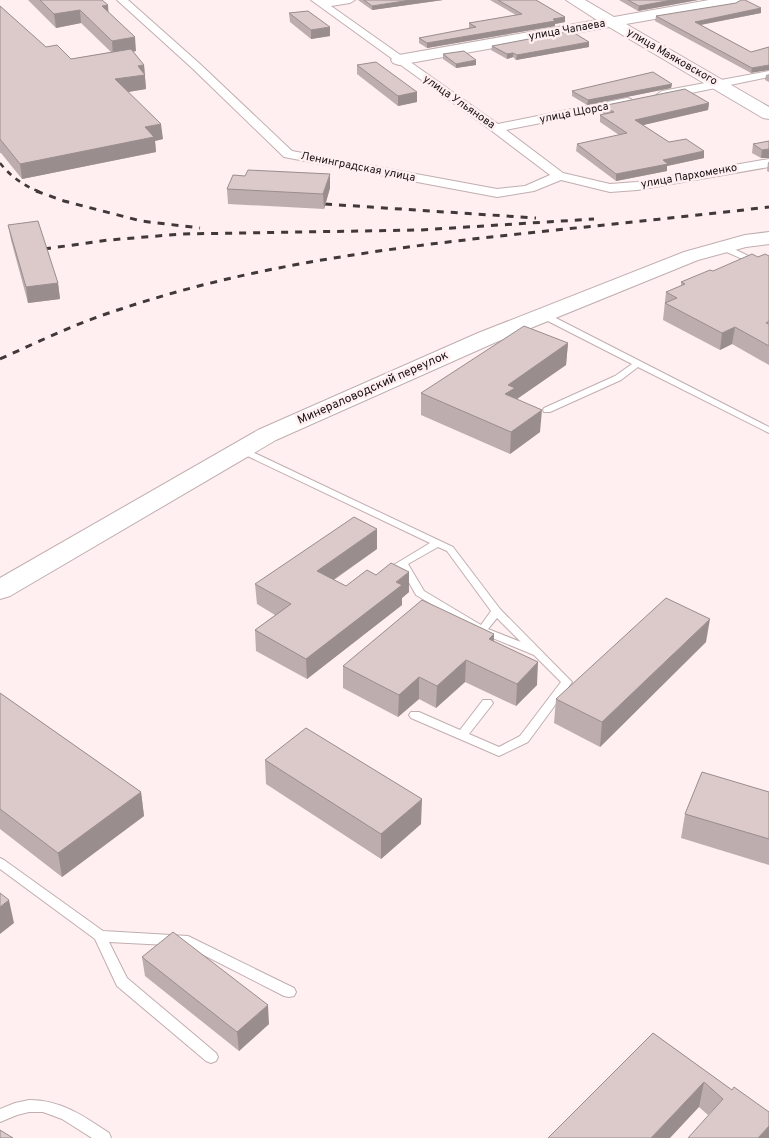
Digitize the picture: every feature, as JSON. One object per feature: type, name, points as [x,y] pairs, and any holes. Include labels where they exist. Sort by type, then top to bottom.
[{"type":"street","name":"Ленинградская улица","points":[[122,0],[196,66],[288,154],[497,193],[520,192],[537,187],[559,176]]},
{"type":"street","points":[[320,2],[350,0]]},
{"type":"street","name":"улица Маяковского","points":[[574,0],[769,114]]},
{"type":"street","name":"улица Чапаева","points":[[400,60],[735,0]]},
{"type":"street","name":"улица Ульянова","points":[[320,2],[496,128],[559,176],[610,188]]},
{"type":"street","name":"улица Щорса","points":[[496,128],[769,74]]},
{"type":"street","name":"улица Пархоменко","points":[[610,188],[637,186],[769,163]]},
{"type":"street","name":"Минераловодский переулок","points":[[0,590],[276,431],[486,338],[690,256],[745,241],[769,238]]},
{"type":"lane","points":[[723,247],[769,269]]},
{"type":"lane","points":[[748,259],[769,258]]},
{"type":"lane","points":[[543,315],[769,430]]},
{"type":"lane","points":[[547,410],[618,378],[638,363]]},
{"type":"lane","points":[[242,450],[371,516],[450,549],[496,611],[566,682],[524,739],[499,752],[415,715]]},
{"type":"lane","points":[[387,572],[438,543]]},
{"type":"lane","points":[[403,563],[420,593],[482,630],[540,654]]},
{"type":"lane","points":[[482,630],[496,611]]},
{"type":"lane","points":[[462,735],[487,703]]},
{"type":"lane","points":[[0,863],[100,936],[122,982],[211,1057]]},
{"type":"lane","points":[[100,936],[188,941],[289,992]]},
{"type":"lane","points":[[0,1116],[9,1111],[39,1105],[67,1112],[104,1138]]},
{"type":"building","points":[[40,0],[102,0],[108,5],[102,6],[135,37],[112,41],[80,10],[54,14]]},
{"type":"building","points":[[364,0],[411,0],[372,6]]},
{"type":"building","points":[[498,0],[536,0],[565,17],[553,19],[555,21],[427,43],[419,38],[476,27],[469,23],[522,14]]},
{"type":"building","points":[[628,0],[672,0],[639,6]]},
{"type":"building","points":[[741,0],[761,8],[695,22],[751,52],[769,47],[769,65],[752,68],[656,16],[736,3]]},
{"type":"building","points":[[0,6],[46,47],[57,45],[71,59],[131,49],[144,65],[138,66],[145,75],[115,79],[161,124],[145,127],[154,137],[20,164],[0,139]]},
{"type":"building","points":[[308,11],[330,27],[311,30],[289,13]]},
{"type":"building","points":[[571,31],[589,42],[517,55],[513,53],[507,54],[492,46]]},
{"type":"building","points":[[464,51],[476,60],[456,64],[443,54]]},
{"type":"building","points":[[376,62],[417,92],[398,96],[357,65]]},
{"type":"building","points":[[653,72],[672,84],[588,100],[572,91]]},
{"type":"building","points":[[685,89],[709,103],[635,120],[669,142],[686,139],[704,151],[663,160],[668,164],[616,174],[577,144],[627,133],[600,115],[614,112],[602,106]]},
{"type":"building","points":[[769,141],[769,149],[762,150],[753,144]]},
{"type":"building","points":[[248,170],[330,174],[323,194],[227,189],[233,175],[245,176]]},
{"type":"building","points":[[38,221],[58,283],[26,287],[8,225]]},
{"type":"building","points":[[752,254],[758,257],[765,254],[769,256],[769,321],[766,323],[769,324],[769,346],[735,327],[722,333],[665,303],[677,298],[666,292],[685,284],[681,282],[710,270],[713,271]]},
{"type":"building","points":[[524,326],[568,343],[508,385],[515,388],[505,394],[542,410],[511,432],[421,393]]},
{"type":"building","points":[[354,517],[377,529],[317,571],[346,586],[367,570],[376,575],[391,563],[409,572],[396,582],[402,585],[306,659],[255,630],[291,604],[255,584]]},
{"type":"building","points":[[666,598],[710,619],[602,722],[556,699]]},
{"type":"building","points":[[422,600],[494,634],[489,639],[538,662],[517,684],[466,660],[437,686],[419,677],[399,695],[343,666]]},
{"type":"building","points":[[0,693],[141,792],[58,853],[0,809]]},
{"type":"building","points":[[306,728],[422,799],[381,834],[265,760]]},
{"type":"building","points":[[702,772],[769,792],[769,839],[685,814]]},
{"type":"building","points":[[0,893],[9,900],[0,907]]},
{"type":"building","points":[[173,932],[268,1005],[237,1032],[142,957]]},
{"type":"building","points":[[653,1033],[732,1090],[734,1087],[769,1112],[769,1126],[758,1138],[688,1138],[723,1099],[704,1082],[651,1138],[548,1138]]},
{"type":"building","points":[[0,1130],[13,1138],[0,1138]]},
{"type":"railway","points":[[0,163],[18,180],[40,192]]},
{"type":"railway","points":[[36,191],[64,201],[141,221],[200,228]]},
{"type":"railway","points":[[325,204],[536,218]]},
{"type":"railway","points":[[0,359],[105,314],[172,293],[274,269],[326,259],[431,244],[769,207]]},
{"type":"railway","points":[[44,249],[109,240],[181,234],[420,230],[594,219]]}]
